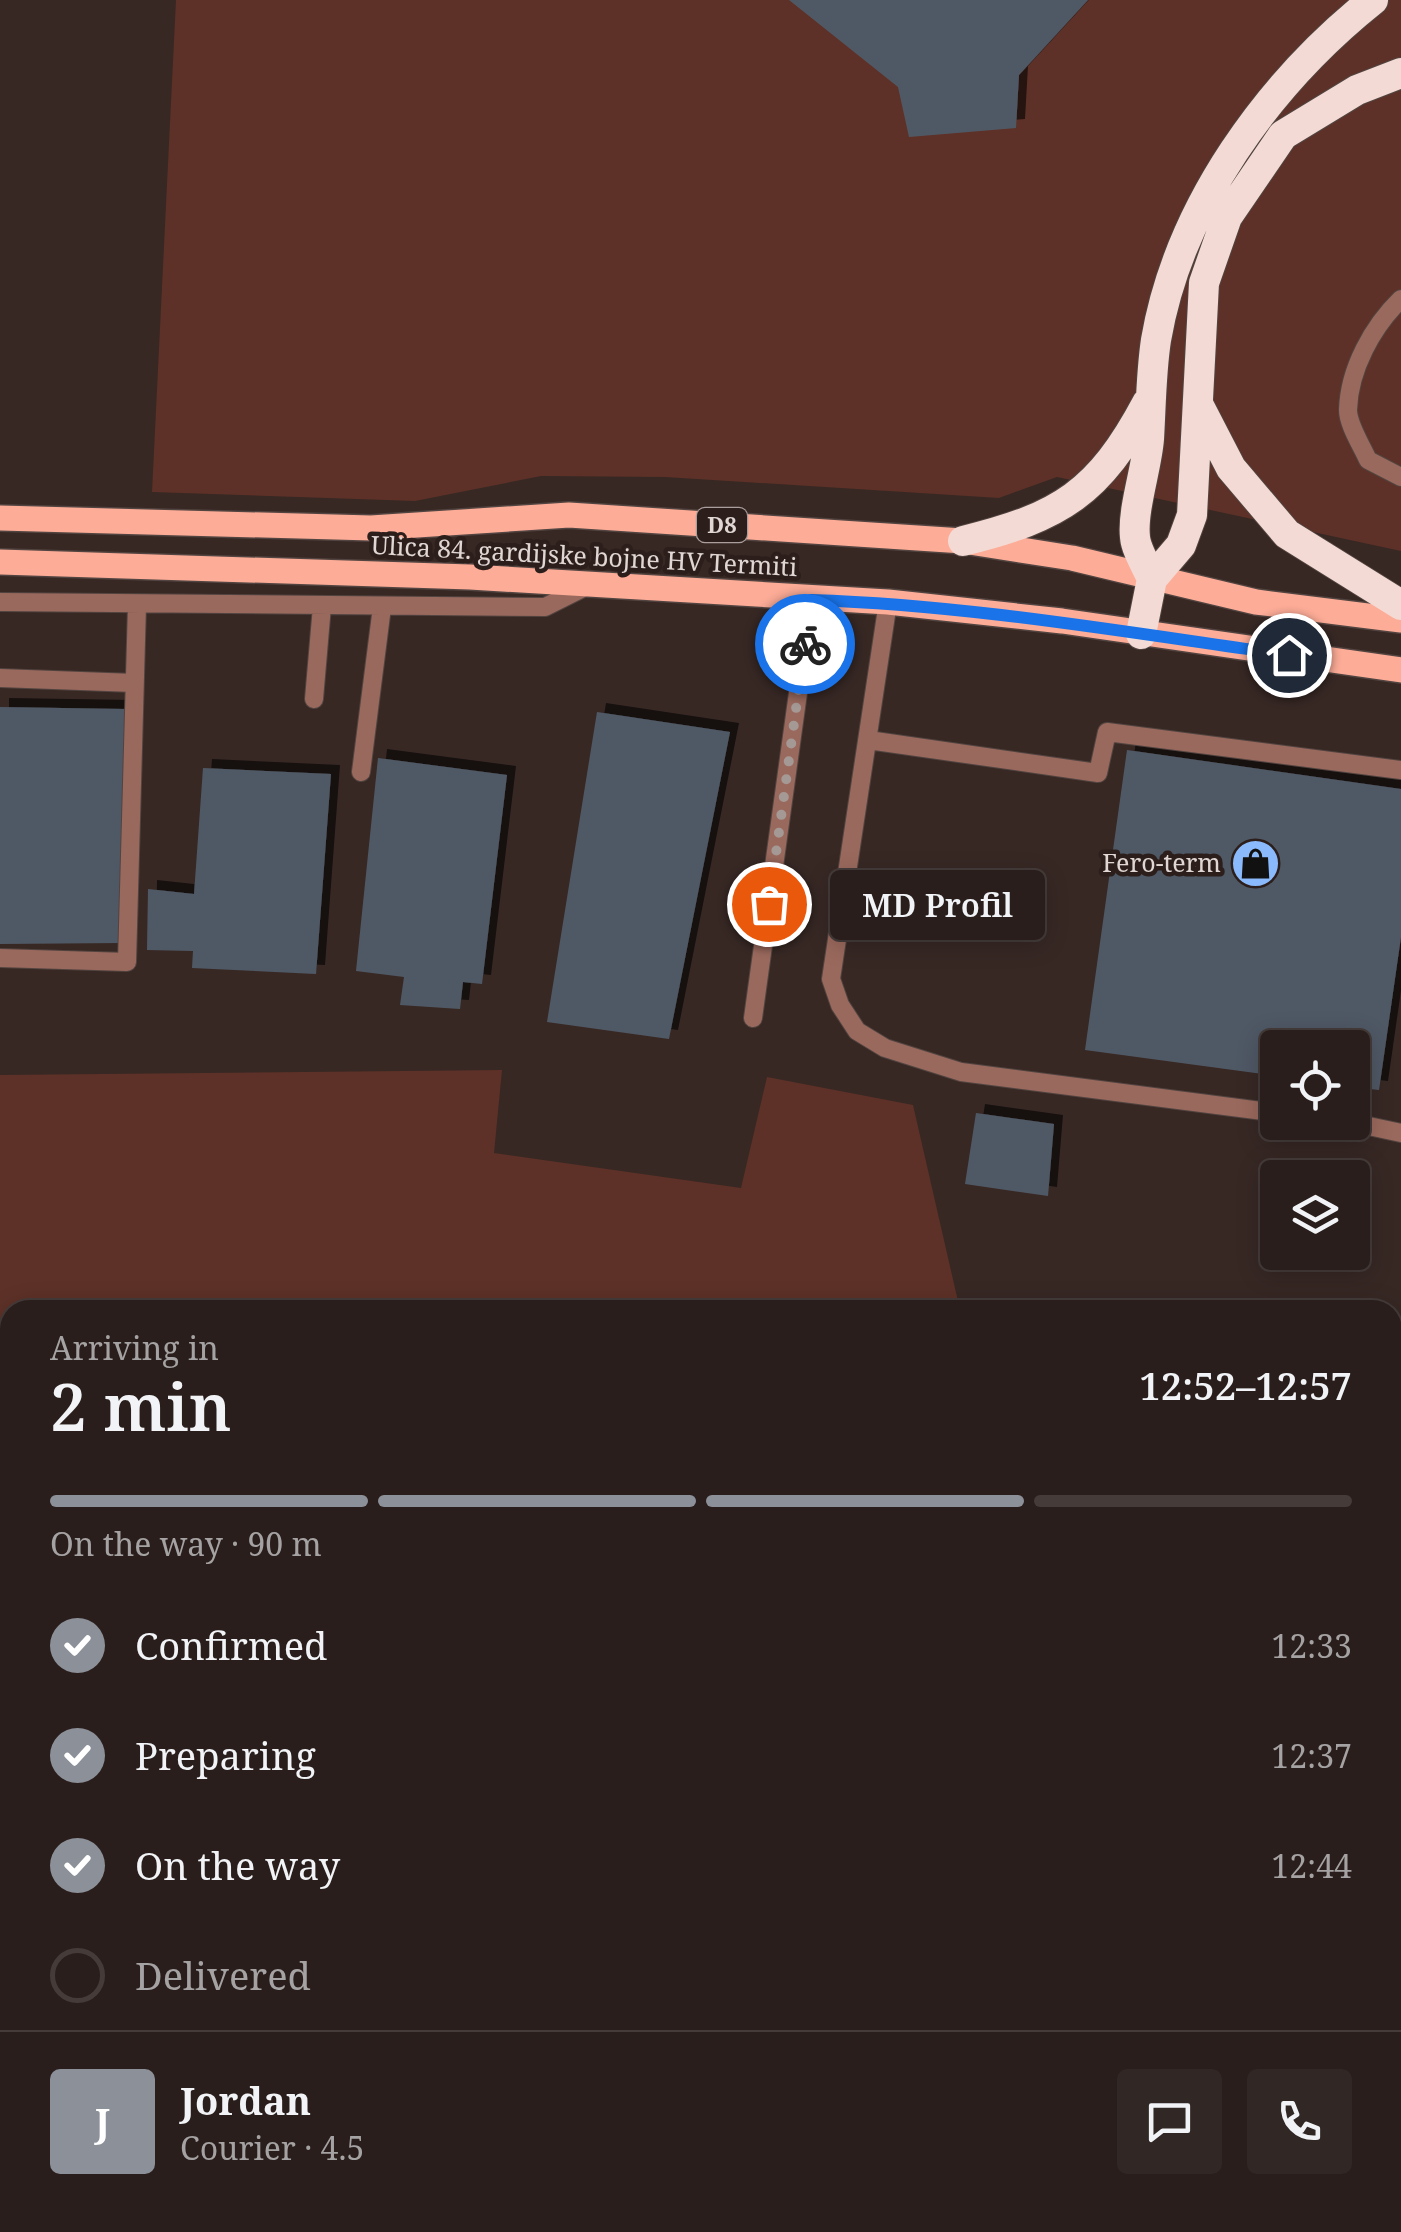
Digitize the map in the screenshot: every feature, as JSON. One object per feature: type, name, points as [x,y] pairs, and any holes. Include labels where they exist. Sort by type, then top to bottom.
[{"type":"highway","points":[[1141,634],[1152,579],[1181,545],[1192,515],[1199,406],[1198,338],[1204,283],[1227,217],[1272,125],[1323,40],[1373,0]]},
{"type":"highway","points":[[1152,579],[1135,537],[1149,442],[1156,339],[1170,285],[1207,196],[1272,125],[1401,73]]},
{"type":"highway","points":[[964,542],[1039,520],[1076,498],[1120,454],[1150,396]]},
{"type":"highway","points":[[1199,406],[1232,468],[1288,534],[1401,605]]},
{"type":"main road","name":"Ulica 84. gardijske bojne HV Termiti","points":[[0,518],[371,528],[570,515],[964,542],[1072,558],[1256,602],[1401,620]]},
{"type":"main road","name":"Ulica 84. gardijske bojne HV Termiti","points":[[0,562],[450,576],[888,602],[1401,670]]},
{"type":"lane","points":[[1401,299],[1380,320],[1356,371],[1348,412],[1368,460],[1401,477]]},
{"type":"lane","points":[[0,602],[545,607],[590,585]]},
{"type":"lane","points":[[753,1018],[811,600]]},
{"type":"lane","points":[[888,602],[832,979],[840,1005],[857,1030],[886,1048],[962,1072],[1260,1111]]},
{"type":"lane","points":[[0,958],[127,962],[138,604]]},
{"type":"lane","points":[[314,699],[322,606]]},
{"type":"lane","points":[[361,772],[382,607]]},
{"type":"lane","points":[[0,678],[134,683]]},
{"type":"lane","points":[[868,740],[1098,773],[1107,732],[1401,770]]},
{"type":"lane","points":[[1370,1126],[1401,1133]]},
{"type":"shaded area","points":[[176,0],[1401,0],[1401,551],[1057,477],[999,498],[665,477],[541,476],[415,501],[152,492]]},
{"type":"shaded area","points":[[502,1070],[494,1153],[741,1188],[767,1077],[913,1105],[958,1300],[0,1300],[0,1075]]},
{"type":"building","points":[[789,0],[1088,0],[1019,75],[1016,128],[909,137],[898,87]]},
{"type":"building","points":[[0,707],[125,709],[121,943],[0,944]]},
{"type":"building","points":[[597,712],[730,732],[669,1039],[547,1022]]},
{"type":"building","name":"Fero-term","points":[[1127,750],[1401,789],[1401,937],[1379,1090],[1370,1089],[1370,1030],[1260,1030],[1260,1074],[1085,1050]]},
{"type":"building","points":[[378,758],[507,775],[482,984],[463,982],[460,1009],[400,1005],[404,977],[356,971]]},
{"type":"building","points":[[203,768],[331,774],[316,974],[192,968],[193,951],[147,950],[148,889],[194,894]]},
{"type":"building","points":[[976,1113],[1054,1124],[1048,1196],[965,1184]]},
{"type":"way so far","points":[[769,904],[805,644]]},
{"type":"place","name":"Fero-term","points":[[1256,863]]},
{"type":"place","name":"MD Profil","points":[[769,904]]},
{"type":"route","points":[[805,644],[811,600],[888,602],[1062,621],[1289,655]]}]
